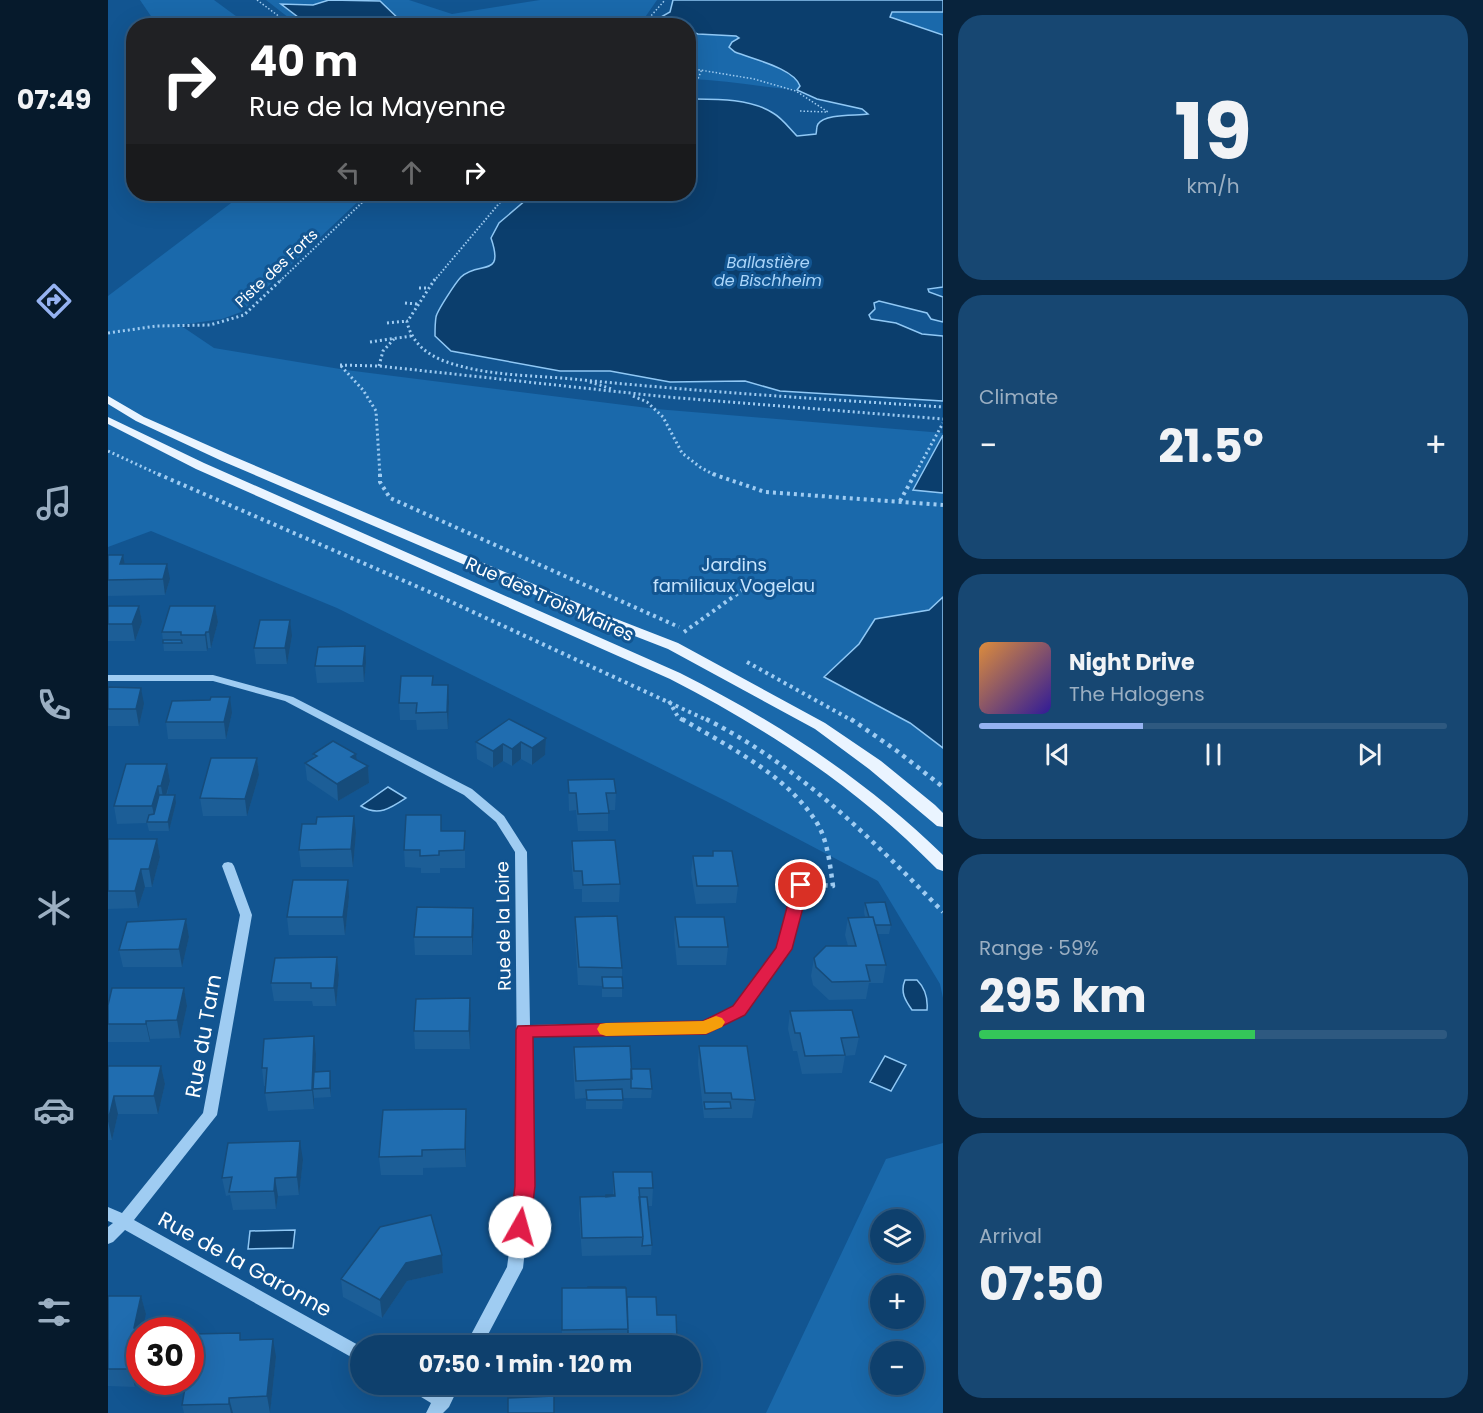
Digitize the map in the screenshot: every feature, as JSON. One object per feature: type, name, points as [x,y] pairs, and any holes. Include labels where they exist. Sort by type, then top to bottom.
[{"type":"main road","name":"Rue des Trois Maires","points":[[108,399],[140,419],[226,458],[673,646],[820,726],[884,772],[943,822]]},
{"type":"main road","name":"Rue des Trois Maires","points":[[108,420],[200,466],[675,676],[738,707],[805,748],[853,783],[908,828],[943,865]]},
{"type":"street","name":"Rue de la Loire","points":[[108,678],[213,678],[289,699],[468,792],[500,819],[521,852],[525,1186],[515,1268],[479,1335]]},
{"type":"street","name":"Rue du Tarn","points":[[108,1237],[124,1222],[210,1115],[246,915],[228,866]]},
{"type":"street","points":[[524,1030],[706,1028],[739,1010],[783,949],[801,885]]},
{"type":"street","name":"Rue de la Garonne","points":[[108,1213],[350,1348]]},
{"type":"street","points":[[425,1395],[438,1407]]},
{"type":"path","points":[[257,0],[281,18]]},
{"type":"path","points":[[649,18],[665,0]]},
{"type":"path","points":[[696,69],[754,79],[796,91],[828,112],[800,111]]},
{"type":"path","points":[[696,79],[702,69]]},
{"type":"path","name":"Piste des Forts","points":[[108,333],[157,326],[210,325],[244,315],[364,201]]},
{"type":"path","points":[[500,201],[428,288],[408,321],[411,336],[434,356],[453,363],[581,380],[943,407]]},
{"type":"path","points":[[485,213],[490,213]]},
{"type":"path","points":[[473,226],[479,227]]},
{"type":"path","points":[[460,240],[467,241]]},
{"type":"path","points":[[447,255],[455,256]]},
{"type":"path","points":[[434,270],[442,271]]},
{"type":"path","points":[[418,288],[428,288]]},
{"type":"path","points":[[405,303],[417,304]]},
{"type":"path","points":[[387,323],[408,321]]},
{"type":"path","points":[[370,342],[411,336]]},
{"type":"path","points":[[379,366],[382,351],[395,339]]},
{"type":"path","points":[[744,589],[684,632],[390,498],[380,482],[375,411],[363,390],[340,365],[379,366],[623,392],[943,421],[900,501]]},
{"type":"path","points":[[581,380],[637,397],[663,414],[676,439],[677,447],[684,455],[710,472],[739,485],[765,492],[943,505]]},
{"type":"path","points":[[108,451],[227,506],[432,593],[669,701],[739,736],[786,767],[877,844],[943,912]]},
{"type":"path","points":[[665,694],[678,717],[738,752],[788,788],[818,824],[829,856],[833,886],[801,885]]},
{"type":"green space","points":[[140,0],[214,0],[239,18],[152,18]]},
{"type":"green space","points":[[266,0],[409,0],[452,14],[540,0],[657,0],[645,18],[289,18]]},
{"type":"green space","points":[[892,12],[943,12],[943,35],[890,18]]},
{"type":"green space","points":[[696,33],[740,38],[735,52],[781,69],[790,74],[800,86],[797,90],[696,80]]},
{"type":"green space","name":"Jardins familiaux Vogelau","points":[[234,201],[359,201],[241,312],[222,319],[180,325],[214,348],[346,370],[656,409],[943,433],[913,490],[943,493],[943,998],[940,984],[878,881],[726,801],[337,608],[151,531],[108,547],[108,296]]},
{"type":"green space","points":[[943,1143],[943,1413],[766,1413],[886,1159]]},
{"type":"water","points":[[329,0],[380,1],[398,18],[298,17],[281,4],[313,5]]},
{"type":"water","name":"Ballastière de Bischheim","points":[[673,0],[943,0],[943,12],[892,12],[890,17],[943,35],[943,287],[928,289],[929,292],[943,297],[943,322],[931,319],[927,313],[879,301],[874,303],[875,309],[869,315],[871,319],[896,323],[922,334],[943,336],[943,401],[780,391],[745,381],[670,382],[610,371],[560,371],[451,351],[435,336],[435,322],[443,303],[461,277],[468,272],[492,264],[495,259],[491,238],[499,223],[525,201],[696,201],[696,99],[732,100],[754,104],[776,115],[797,136],[816,134],[818,124],[827,118],[868,114],[862,109],[817,99],[797,90],[800,86],[790,74],[735,52],[729,47],[739,38],[736,36],[696,33],[696,18],[661,17],[670,12]]},
{"type":"water","points":[[943,435],[943,493],[913,490]]},
{"type":"water","points":[[943,597],[943,748],[910,723],[824,677],[859,644],[875,619],[929,610]]},
{"type":"water","points":[[388,787],[406,798],[390,808],[379,811],[361,806]]},
{"type":"water","points":[[905,980],[917,980],[920,983],[925,994],[927,1010],[912,1010],[904,996]]},
{"type":"water","points":[[885,1056],[906,1065],[891,1091],[870,1082]]},
{"type":"water","points":[[295,1230],[293,1248],[248,1249],[250,1231]]},
{"type":"building","points":[[108,555],[123,555],[120,564],[167,564],[163,579],[108,580]]},
{"type":"building","points":[[108,606],[139,606],[132,624],[108,624]]},
{"type":"building","points":[[170,606],[215,606],[209,632],[205,635],[181,635],[181,632],[162,632]]},
{"type":"building","points":[[260,620],[290,620],[285,648],[254,648]]},
{"type":"building","points":[[163,640],[181,640],[182,643],[163,643]]},
{"type":"building","points":[[365,646],[363,666],[315,666],[318,647]]},
{"type":"building","points":[[401,676],[433,676],[432,685],[448,685],[447,712],[416,713],[417,703],[399,703]]},
{"type":"building","points":[[108,687],[141,688],[136,709],[108,709]]},
{"type":"building","points":[[211,697],[230,697],[224,722],[166,722],[172,701],[210,700]]},
{"type":"building","points":[[509,719],[546,738],[532,748],[521,742],[512,749],[503,744],[493,751],[476,742]]},
{"type":"building","points":[[333,741],[356,754],[351,757],[368,766],[337,784],[305,763],[317,756],[313,754]]},
{"type":"building","points":[[211,758],[257,758],[245,799],[200,798]]},
{"type":"building","points":[[126,764],[167,764],[152,806],[114,806]]},
{"type":"building","points":[[614,779],[616,793],[606,793],[609,813],[578,814],[576,793],[569,793],[568,780]]},
{"type":"building","points":[[159,795],[175,795],[168,822],[147,822],[149,815],[154,814]]},
{"type":"building","points":[[406,815],[441,815],[441,831],[465,831],[464,850],[439,851],[439,855],[420,856],[420,850],[404,850]]},
{"type":"building","points":[[354,816],[351,849],[299,850],[302,824],[316,824],[317,817]]},
{"type":"building","points":[[108,839],[157,839],[149,869],[141,869],[135,891],[108,891]]},
{"type":"building","points":[[615,840],[620,884],[583,885],[582,871],[574,871],[572,841]]},
{"type":"building","points":[[713,851],[732,851],[738,886],[697,886],[693,856],[713,856]]},
{"type":"building","points":[[293,880],[348,880],[343,917],[287,917]]},
{"type":"building","points":[[885,902],[891,925],[875,925],[873,917],[869,917],[865,903]]},
{"type":"building","points":[[417,907],[473,908],[472,937],[414,937]]},
{"type":"building","points":[[617,916],[622,968],[579,967],[575,917]]},
{"type":"building","points":[[675,917],[724,917],[728,947],[679,947]]},
{"type":"building","points":[[873,917],[886,965],[866,965],[870,981],[832,982],[816,967],[814,958],[826,946],[856,946],[848,918]]},
{"type":"building","points":[[186,919],[179,949],[119,950],[127,922]]},
{"type":"building","points":[[337,957],[334,988],[311,988],[311,983],[271,983],[275,958]]},
{"type":"building","points":[[602,977],[622,977],[623,988],[603,988]]},
{"type":"building","points":[[112,988],[184,988],[177,1020],[146,1021],[146,1024],[108,1024],[108,1005]]},
{"type":"building","points":[[470,998],[469,1031],[414,1031],[416,999]]},
{"type":"building","points":[[852,1010],[859,1037],[841,1038],[845,1055],[805,1056],[800,1033],[795,1033],[790,1011]]},
{"type":"building","points":[[314,1036],[312,1090],[265,1093],[267,1068],[262,1068],[264,1039]]},
{"type":"building","points":[[630,1046],[632,1079],[576,1081],[574,1047]]},
{"type":"building","points":[[699,1046],[747,1046],[755,1100],[732,1099],[731,1093],[705,1093]]},
{"type":"building","points":[[108,1066],[161,1066],[154,1096],[114,1096],[108,1121]]},
{"type":"building","points":[[631,1069],[650,1069],[652,1089],[631,1088]]},
{"type":"building","points":[[330,1071],[330,1088],[313,1089],[314,1072]]},
{"type":"building","points":[[622,1089],[623,1100],[587,1100],[586,1090]]},
{"type":"building","points":[[704,1102],[730,1102],[731,1108],[705,1109]]},
{"type":"building","points":[[466,1109],[465,1149],[422,1150],[422,1156],[379,1157],[383,1110]]},
{"type":"building","points":[[300,1141],[297,1177],[275,1178],[274,1191],[229,1192],[232,1177],[222,1178],[228,1143]]},
{"type":"building","points":[[613,1172],[652,1172],[653,1188],[639,1188],[643,1237],[582,1238],[580,1197],[615,1196]]},
{"type":"building","points":[[639,1197],[647,1197],[652,1245],[642,1246]]},
{"type":"building","points":[[431,1215],[442,1255],[406,1263],[380,1300],[341,1279],[380,1227]]},
{"type":"building","points":[[625,1287],[625,1288],[588,1288]]},
{"type":"building","points":[[562,1288],[626,1288],[628,1329],[562,1330]]},
{"type":"building","points":[[108,1296],[141,1296],[136,1317],[126,1317],[126,1369],[108,1369]]},
{"type":"building","points":[[627,1297],[656,1297],[657,1315],[676,1315],[677,1335],[628,1335]]},
{"type":"building","points":[[240,1333],[240,1340],[273,1339],[267,1396],[229,1398],[229,1404],[182,1405],[184,1395],[204,1395],[204,1334]]},
{"type":"building","points":[[554,1396],[554,1413],[508,1413],[508,1398]]},
{"type":"slow traffic","points":[[606,1029],[706,1028],[716,1022]]},
{"type":"route","points":[[520,1227],[525,1186],[524,1030],[706,1028],[739,1010],[783,949],[801,885]]}]
